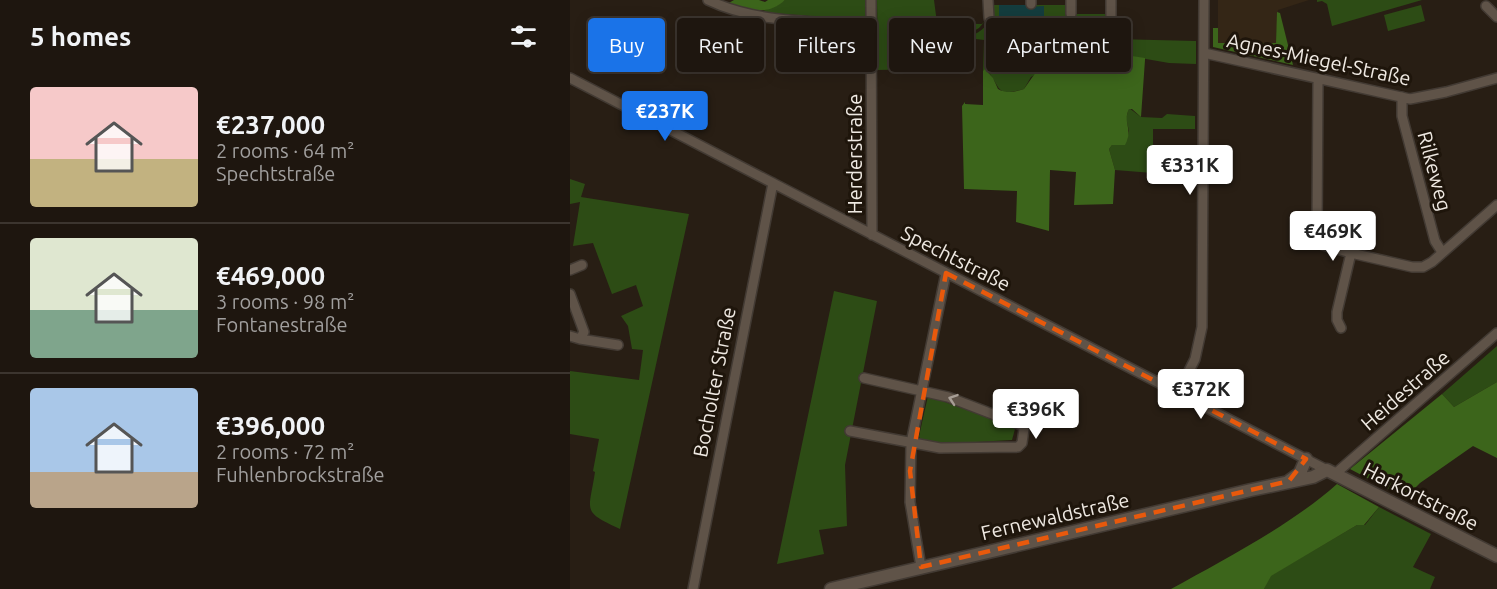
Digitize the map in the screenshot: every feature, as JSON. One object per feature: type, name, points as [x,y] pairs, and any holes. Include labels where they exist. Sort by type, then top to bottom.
[{"type":"street","points":[[708,0],[725,8],[762,18],[776,19]]},
{"type":"street","name":"Herderstraße","points":[[870,0],[871,18]]},
{"type":"street","points":[[988,0],[989,18]]},
{"type":"street","points":[[1071,0],[1071,14]]},
{"type":"street","points":[[1111,0],[1111,18]]},
{"type":"street","points":[[1178,393],[1195,359],[1202,327],[1204,0]]},
{"type":"street","points":[[1486,6],[1497,16]]},
{"type":"street","name":"Agnes-Miegel-Straße","points":[[1204,53],[1402,97],[1420,98],[1497,78]]},
{"type":"street","name":"Herderstraße","points":[[872,72],[872,235]]},
{"type":"street","name":"Spechtstraße","points":[[570,78],[1336,475]]},
{"type":"street","points":[[1318,79],[1318,238],[1323,245],[1420,268],[1432,262],[1497,205]]},
{"type":"street","name":"Rilkeweg","points":[[1402,97],[1405,126],[1435,242],[1442,252]]},
{"type":"street","name":"Bocholter Straße","points":[[693,589],[772,183]]},
{"type":"street","points":[[1341,328],[1337,320],[1337,312],[1351,253]]},
{"type":"street","points":[[570,270],[582,265]]},
{"type":"street","points":[[921,567],[910,502],[912,443],[946,273]]},
{"type":"street","points":[[570,294],[584,332],[575,337]]},
{"type":"street","name":"Heidestraße","points":[[1336,475],[1497,333]]},
{"type":"street","points":[[575,337],[618,345]]},
{"type":"street","points":[[850,431],[940,448],[1018,447],[1022,443],[1024,429],[1022,425],[948,397],[864,378]]},
{"type":"street","points":[[1289,481],[1300,473],[1306,459]]},
{"type":"street","name":"Fernewaldstraße","points":[[831,589],[1289,481],[1336,475]]},
{"type":"street","name":"Harkortstraße","points":[[1336,475],[1497,556]]},
{"type":"highlighted area","points":[[946,273],[1306,459],[1289,481],[921,567],[910,471]]},
{"type":"shaded area","points":[[1218,0],[1309,0],[1278,10],[1276,43],[1218,43]]},
{"type":"green space","points":[[734,0],[765,2],[785,0],[771,8],[757,10],[727,4]]},
{"type":"green space","points":[[785,0],[865,0],[866,17],[836,18],[760,12]]},
{"type":"green space","points":[[877,0],[934,0],[936,18],[889,18],[889,70],[878,70]]},
{"type":"green space","points":[[1317,0],[1422,0],[1332,26],[1327,4],[1322,1],[1317,2]]},
{"type":"green space","points":[[984,5],[986,20],[979,28],[974,31],[974,24],[984,22]]},
{"type":"green space","points":[[991,5],[999,5],[999,18],[989,18]]},
{"type":"green space","points":[[1035,5],[1068,5],[1068,17],[1074,17],[1075,14],[1108,14],[1108,18],[1042,18]]},
{"type":"green space","points":[[1421,5],[1425,21],[1388,31],[1384,15]]},
{"type":"green space","points":[[1277,12],[1280,13],[1293,65],[1213,47],[1213,28],[1218,28],[1218,43],[1276,43]]},
{"type":"green space","points":[[986,24],[986,70],[983,71],[984,40],[974,39],[974,34]]},
{"type":"green space","points":[[1131,39],[1196,41],[1196,64],[1169,63],[1131,56]]},
{"type":"green space","points":[[1131,56],[1145,58],[1141,117],[1129,109],[1127,114],[1128,135],[1125,145],[1112,145],[1109,149],[1115,170],[1113,204],[1074,205],[1076,172],[1050,170],[1049,231],[1016,222],[1017,191],[964,189],[962,106],[965,102],[965,104],[983,105],[983,71],[985,69],[993,78],[998,89],[1008,92],[1024,89],[1036,73],[1131,72]]},
{"type":"green space","points":[[988,72],[1038,72],[1031,77],[1024,89],[1004,92]]},
{"type":"green space","points":[[1129,108],[1141,117],[1162,118],[1167,114],[1195,116],[1195,129],[1153,129],[1153,173],[1115,170],[1109,149],[1112,145],[1120,145],[1127,140],[1129,131],[1126,118]]},
{"type":"green space","points":[[570,179],[585,184],[581,197],[689,214],[620,529],[593,514],[591,509],[595,472],[593,471],[599,439],[570,434],[570,371],[639,380],[643,350],[632,349],[628,326],[621,316],[643,306],[636,285],[612,294],[593,243],[573,246],[580,202],[570,204]]},
{"type":"green space","points":[[834,291],[877,301],[845,465],[847,526],[819,530],[824,554],[777,564]]},
{"type":"green space","points":[[1497,346],[1497,382],[1454,407],[1442,394]]},
{"type":"green space","points":[[1497,382],[1497,458],[1473,446],[1420,483],[1405,498],[1350,469],[1442,394],[1454,407]]},
{"type":"green space","points":[[928,396],[1012,426],[1015,429],[1012,440],[940,444],[920,440]]},
{"type":"green space","points":[[1337,484],[1379,507],[1364,525],[1357,525],[1271,576],[1264,589],[1171,589],[1278,527]]},
{"type":"green space","points":[[1379,507],[1431,534],[1413,567],[1435,577],[1430,589],[1264,589],[1270,576],[1357,525],[1365,525]]},
{"type":"water","points":[[999,5],[1044,6],[1044,18],[999,18]]}]
